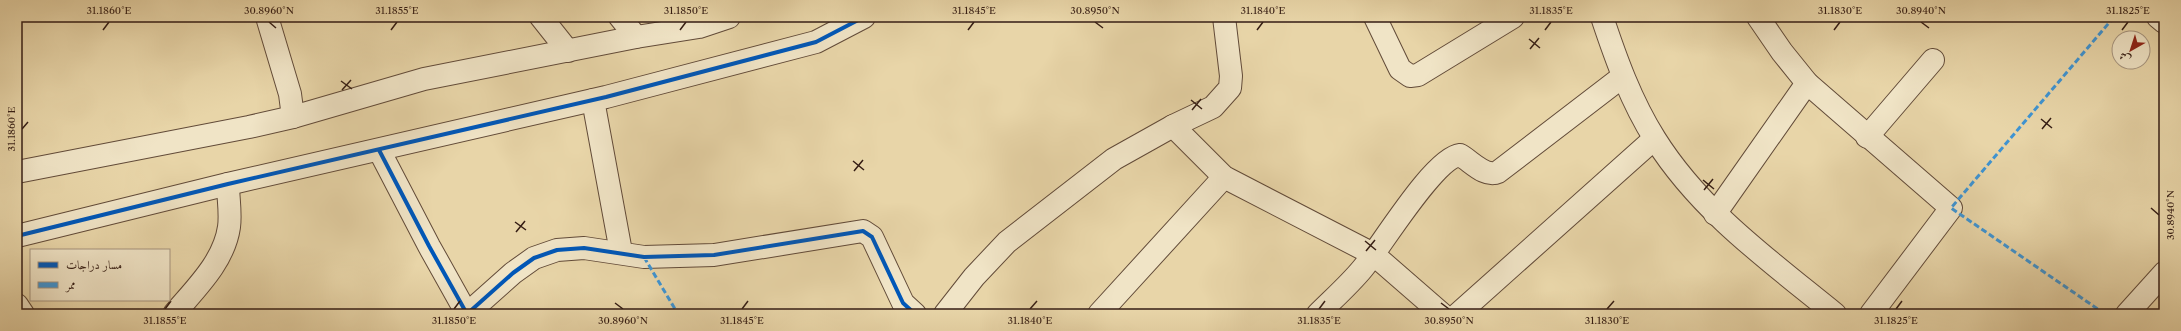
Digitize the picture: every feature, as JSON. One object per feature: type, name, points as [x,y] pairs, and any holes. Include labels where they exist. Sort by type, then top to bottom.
[{"type":"street","points":[[267,17],[290,94],[293,117]]},
{"type":"street","points":[[541,17],[568,50]]},
{"type":"street","points":[[620,17],[636,37]]},
{"type":"street","points":[[17,236],[228,184],[593,100],[816,42],[864,17]]},
{"type":"street","points":[[945,314],[974,276],[1007,242],[1114,159],[1172,126],[1213,107],[1230,88],[1231,76],[1224,17]]},
{"type":"street","points":[[1375,17],[1400,69],[1410,76],[1418,75],[1513,17]]},
{"type":"street","points":[[1602,17],[1622,77],[1654,138],[1676,170],[1715,214],[1835,314]]},
{"type":"street","points":[[1758,17],[1782,52],[1808,83],[1867,137],[1951,208],[1871,314]]},
{"type":"street","points":[[2158,17],[2164,22]]},
{"type":"street","points":[[17,172],[293,117],[424,79],[636,37],[699,27],[722,18]]},
{"type":"street","points":[[1867,137],[1934,60]]},
{"type":"street","points":[[1318,314],[1359,272],[1427,181],[1446,161],[1460,155],[1484,171],[1492,174],[1498,172],[1622,77]]},
{"type":"street","points":[[1715,214],[1808,83]]},
{"type":"street","points":[[593,100],[621,252]]},
{"type":"street","points":[[1172,126],[1224,177],[1373,254],[1442,314]]},
{"type":"street","points":[[1458,314],[1654,138]]},
{"type":"street","points":[[379,150],[428,246],[467,314],[513,273],[540,256],[557,250],[584,248],[621,252],[644,257],[714,255],[862,231],[872,237],[903,303],[915,314]]},
{"type":"street","points":[[1099,314],[1224,177]]},
{"type":"street","points":[[174,314],[208,275],[221,251],[229,227],[228,184]]},
{"type":"street","points":[[2127,314],[2164,273]]},
{"type":"street","points":[[17,304],[23,314]]},
{"type":"marked path","points":[[2105,314],[1951,208],[2114,17]]},
{"type":"marked path","points":[[644,257],[678,314]]},
{"type":"cycle path","points":[[17,236],[228,184],[606,97],[816,42],[864,17]]},
{"type":"cycle path","points":[[379,150],[429,246],[467,314],[513,273],[534,258],[557,250],[584,248],[644,257],[714,255],[863,231],[872,237],[903,303],[915,314]]}]
